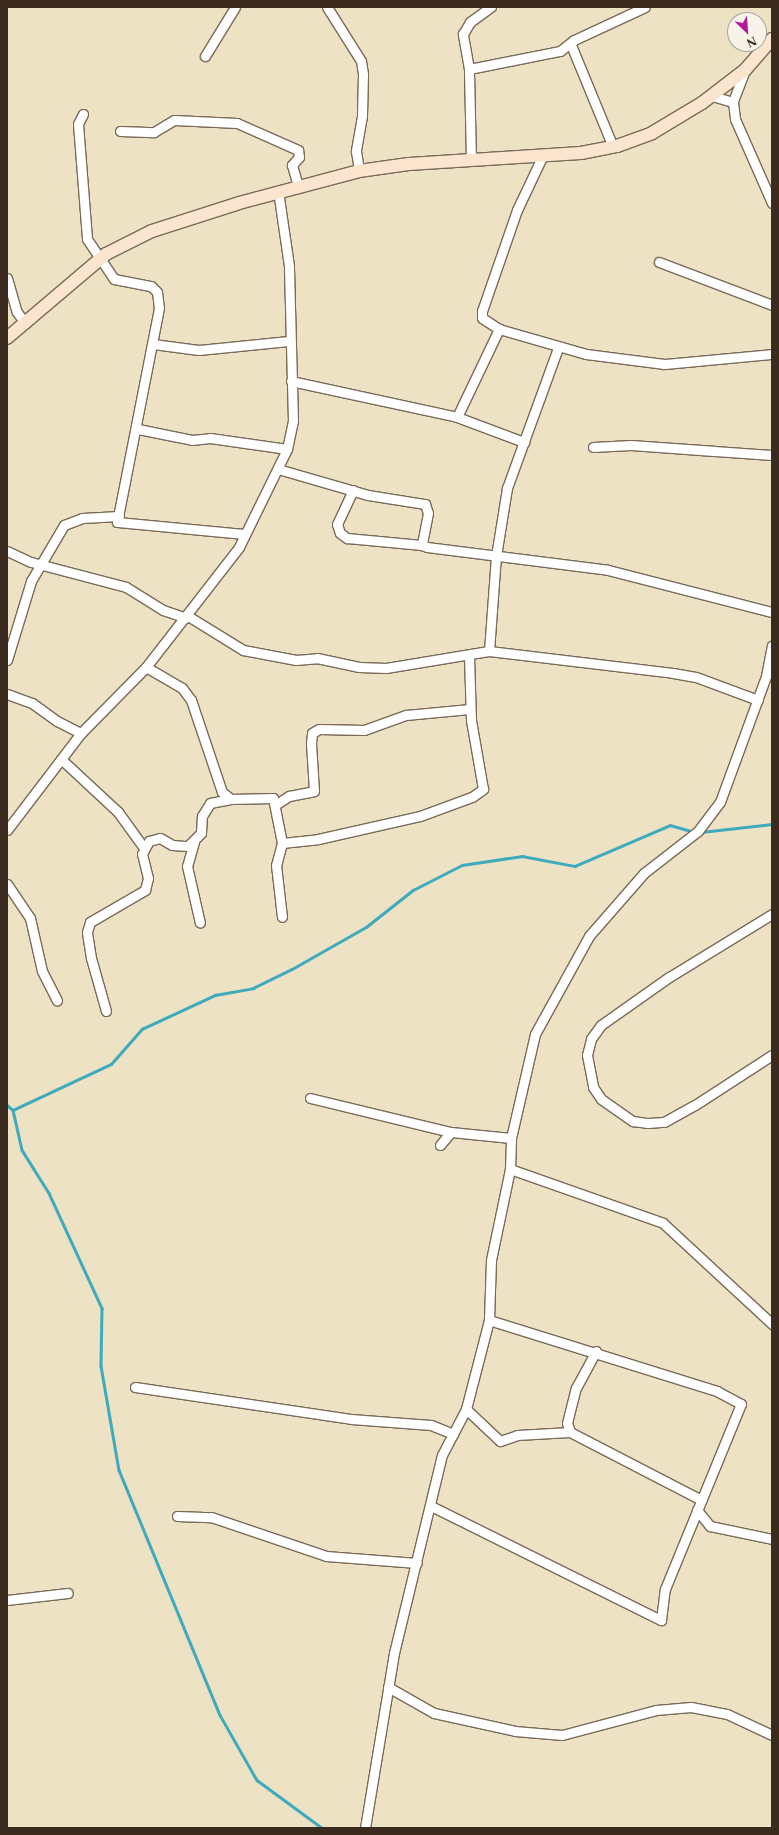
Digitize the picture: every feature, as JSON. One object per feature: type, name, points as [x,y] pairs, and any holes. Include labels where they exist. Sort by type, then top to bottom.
[{"type":"street","points":[[205,56],[235,7]]},
{"type":"street","points":[[327,7],[361,61],[363,74],[362,116],[356,152],[359,171]]},
{"type":"street","points":[[471,160],[469,69],[465,27],[491,7]]},
{"type":"street","points":[[469,69],[533,58],[571,45],[574,40],[645,7]]},
{"type":"street","points":[[7,338],[99,260],[152,231],[278,191],[359,171],[471,160],[542,157],[613,147],[652,133],[712,96],[745,70],[772,39]]},
{"type":"street","points":[[571,45],[613,147]]},
{"type":"street","points":[[745,70],[733,102],[742,138],[772,203]]},
{"type":"street","points":[[712,96],[733,102]]},
{"type":"street","points":[[83,114],[78,124],[85,232],[99,260],[114,279],[151,286],[157,292],[159,308],[138,429],[117,522],[123,524],[244,534]]},
{"type":"street","points":[[120,131],[150,133],[174,120],[237,123],[298,150],[299,157],[292,164],[298,186]]},
{"type":"street","points":[[542,157],[517,210],[482,311],[482,318],[499,329],[530,336],[558,348],[664,364],[772,354]]},
{"type":"street","points":[[7,830],[81,733],[146,667],[233,558],[287,449],[294,421],[289,342],[289,266],[278,191]]},
{"type":"street","points":[[659,262],[772,305]]},
{"type":"street","points":[[7,278],[17,312],[24,323]]},
{"type":"street","points":[[457,417],[499,329]]},
{"type":"street","points":[[153,344],[199,350],[289,342]]},
{"type":"street","points":[[489,651],[496,556],[506,488],[558,348]]},
{"type":"street","points":[[291,381],[457,417],[524,442]]},
{"type":"street","points":[[138,429],[192,440],[210,438],[287,449]]},
{"type":"street","points":[[593,447],[631,445],[772,455]]},
{"type":"street","points":[[278,469],[353,490],[425,504],[428,513],[422,544]]},
{"type":"street","points":[[353,490],[337,524],[340,533],[347,538],[422,544],[496,556],[608,570],[772,612]]},
{"type":"street","points":[[7,660],[19,611],[38,564],[53,547],[64,525],[82,518],[119,516]]},
{"type":"street","points":[[7,551],[38,564],[126,587],[163,610],[187,617],[242,650],[296,660],[318,658],[358,667],[386,668],[450,655],[469,655],[489,651],[673,672],[696,677],[758,700]]},
{"type":"street","points":[[365,1828],[388,1687],[442,1456],[466,1409],[489,1320],[491,1260],[510,1169],[511,1138],[540,1019],[589,936],[644,873],[710,817],[720,802],[758,700],[772,646]]},
{"type":"street","points":[[282,843],[318,840],[420,816],[472,797],[483,789],[484,782],[470,709],[469,655]]},
{"type":"street","points":[[146,667],[182,688],[191,700],[222,792],[231,799]]},
{"type":"street","points":[[7,694],[32,703],[57,721],[81,733]]},
{"type":"street","points":[[275,805],[289,796],[314,791],[311,743],[312,733],[319,729],[364,730],[406,715],[470,709]]},
{"type":"street","points":[[61,759],[118,812],[144,848],[148,878],[145,890],[94,917],[87,926],[91,958],[106,1011]]},
{"type":"street","points":[[144,848],[148,840],[160,838],[172,845],[188,846],[195,841],[201,833],[202,816],[210,803],[231,799],[273,798],[282,843],[276,865],[282,917]]},
{"type":"street","points":[[195,841],[187,866],[200,923]]},
{"type":"street","points":[[7,884],[30,918],[42,971],[56,1000]]},
{"type":"street","points":[[772,914],[669,977],[601,1025],[591,1039],[587,1055],[593,1087],[601,1099],[634,1121],[648,1123],[664,1122],[689,1108],[772,1055]]},
{"type":"street","points":[[310,1098],[451,1132],[511,1138]]},
{"type":"street","points":[[440,1145],[451,1132]]},
{"type":"street","points":[[510,1169],[663,1223],[772,1324]]},
{"type":"street","points":[[430,1506],[661,1620],[665,1589],[741,1404],[716,1391],[596,1351],[489,1320]]},
{"type":"street","points":[[570,1432],[567,1423],[576,1388],[596,1351]]},
{"type":"street","points":[[135,1387],[351,1419],[431,1425],[453,1434]]},
{"type":"street","points":[[466,1409],[500,1441],[517,1435],[570,1432],[702,1500]]},
{"type":"street","points":[[697,1510],[710,1526],[772,1539]]},
{"type":"street","points":[[177,1516],[211,1517],[326,1556],[417,1563]]},
{"type":"street","points":[[7,1600],[68,1593]]},
{"type":"street","points":[[388,1687],[434,1712],[515,1731],[562,1735],[649,1712],[691,1707],[727,1714],[772,1735]]},
{"type":"waterway","points":[[701,832],[772,824]]},
{"type":"waterway","points":[[13,1110],[111,1064],[142,1029],[215,995],[253,988],[292,969],[366,927],[413,890],[462,865],[522,856],[575,866],[670,825],[694,832]]},
{"type":"waterway","points":[[7,1105],[13,1110],[22,1150],[49,1193],[102,1308],[101,1366],[119,1470],[220,1715],[257,1780],[322,1828]]}]
